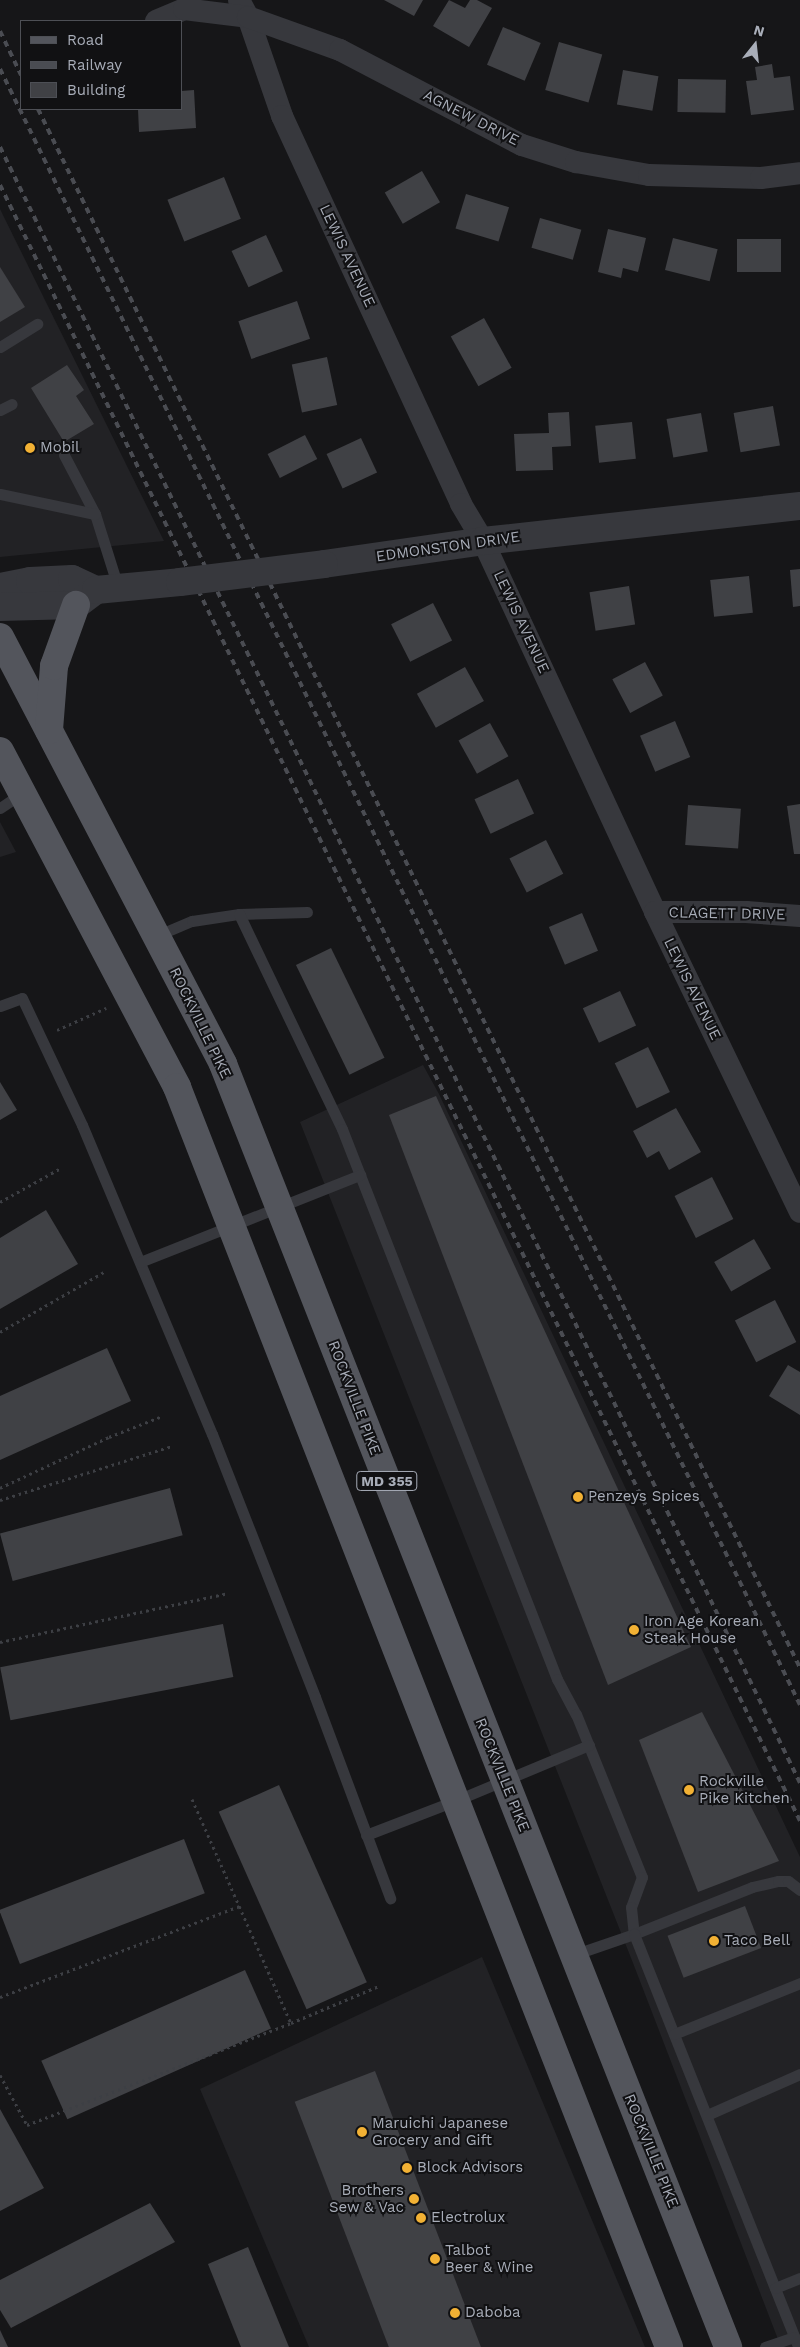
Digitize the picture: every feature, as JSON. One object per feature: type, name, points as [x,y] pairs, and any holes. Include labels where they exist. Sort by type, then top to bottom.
[{"type":"main road","points":[[49,730],[54,666],[97,594]]},
{"type":"main road","name":"ROCKVILLE PIKE","points":[[0,637],[223,1064],[728,2347]]},
{"type":"main road","name":"MD 355","points":[[0,751],[11,800],[177,1087],[670,2347]]},
{"type":"street","name":"AGNEW DRIVE","points":[[158,20],[184,9],[244,9],[340,50],[522,145],[576,162],[650,175],[761,178],[800,173]]},
{"type":"street","name":"LEWIS AVENUE","points":[[244,9],[282,116],[461,504],[483,541],[655,912],[800,1212]]},
{"type":"street","name":"EDMONSTON DRIVE","points":[[0,608],[483,541],[800,506]]},
{"type":"street","name":"EDMONSTON DRIVE","points":[[0,588],[30,581],[72,579],[97,594]]},
{"type":"street","name":"CLAGETT DRIVE","points":[[655,912],[746,912],[800,916]]},
{"type":"lane","points":[[0,347],[37,324]]},
{"type":"lane","points":[[0,410],[12,404]]},
{"type":"lane","points":[[64,456],[95,514],[97,594]]},
{"type":"lane","points":[[0,494],[95,514]]},
{"type":"lane","points":[[156,936],[192,921],[239,914],[307,912]]},
{"type":"lane","points":[[239,914],[342,1129],[557,1679],[576,1714],[642,1877],[631,1907],[634,1934],[796,2342],[765,2347]]},
{"type":"lane","points":[[0,1006],[22,998],[82,1125],[212,1434],[390,1898]]},
{"type":"lane","points":[[140,1262],[231,1224],[360,1175]]},
{"type":"lane","points":[[366,1835],[457,1800],[589,1745]]},
{"type":"lane","points":[[573,1955],[634,1934],[752,1887],[778,1881],[788,1881],[800,1890]]},
{"type":"lane","points":[[674,2034],[800,1983]]},
{"type":"lane","points":[[706,2115],[800,2074]]},
{"type":"lane","points":[[775,2288],[800,2278]]},
{"type":"path","points":[[41,1038],[106,1008]]},
{"type":"path","points":[[0,1202],[59,1169]]},
{"type":"path","points":[[0,1332],[104,1272]]},
{"type":"path","points":[[0,1488],[108,1437],[160,1417]]},
{"type":"path","points":[[0,1500],[172,1446]]},
{"type":"path","points":[[0,1642],[229,1593]]},
{"type":"path","points":[[192,1799],[290,2023]]},
{"type":"path","points":[[0,1998],[239,1906]]},
{"type":"path","points":[[0,2075],[27,2125],[290,2023],[379,1986]]},
{"type":"shaded area","points":[[0,209],[164,541],[0,557]]},
{"type":"shaded area","points":[[0,822],[16,852],[0,857]]},
{"type":"shaded area","points":[[423,1065],[439,1094],[800,1857],[800,2347],[781,2347],[633,1963],[300,1122]]},
{"type":"shaded area","points":[[482,1957],[645,2347],[309,2347],[200,2089]]},
{"type":"building","points":[[384,0],[423,0],[414,16]]},
{"type":"building","points":[[449,0],[465,8],[470,0],[477,0],[492,8],[469,47],[433,26]]},
{"type":"building","points":[[503,27],[541,43],[525,81],[487,65]]},
{"type":"building","points":[[559,42],[602,54],[588,102],[545,90]]},
{"type":"building","points":[[772,64],[774,78],[790,76],[794,110],[751,115],[746,81],[757,80],[755,67]]},
{"type":"building","points":[[623,70],[658,76],[652,111],[617,104]]},
{"type":"building","points":[[678,79],[726,80],[725,113],[677,112]]},
{"type":"building","points":[[194,90],[196,128],[139,132],[138,110],[182,110],[182,91]]},
{"type":"building","points":[[422,171],[440,202],[403,224],[385,192]]},
{"type":"building","points":[[224,177],[241,219],[184,242],[167,200]]},
{"type":"building","points":[[466,194],[509,207],[499,242],[455,228]]},
{"type":"building","points":[[540,218],[581,230],[573,260],[531,248]]},
{"type":"building","points":[[608,229],[646,238],[638,272],[623,268],[621,278],[598,272]]},
{"type":"building","points":[[266,235],[283,271],[248,287],[232,251]]},
{"type":"building","points":[[673,238],[718,249],[710,281],[665,270]]},
{"type":"building","points":[[737,239],[781,239],[781,272],[737,272]]},
{"type":"building","points":[[0,267],[25,307],[0,322]]},
{"type":"building","points":[[297,301],[310,339],[251,359],[238,321]]},
{"type":"building","points":[[484,318],[512,368],[478,386],[451,336]]},
{"type":"building","points":[[327,357],[337,405],[302,412],[292,364]]},
{"type":"building","points":[[67,365],[84,390],[76,396],[94,424],[64,442],[31,388]]},
{"type":"building","points":[[773,406],[780,445],[741,452],[734,413]]},
{"type":"building","points":[[569,412],[571,446],[552,447],[553,470],[516,471],[514,434],[549,433],[548,413]]},
{"type":"building","points":[[701,413],[708,451],[673,457],[667,419]]},
{"type":"building","points":[[632,422],[636,459],[599,463],[595,426]]},
{"type":"building","points":[[305,435],[317,459],[280,478],[268,454]]},
{"type":"building","points":[[361,438],[377,472],[343,488],[327,454]]},
{"type":"building","points":[[800,569],[800,606],[793,607],[790,570]]},
{"type":"building","points":[[749,576],[753,613],[714,617],[710,580]]},
{"type":"building","points":[[629,586],[635,625],[596,631],[589,592]]},
{"type":"building","points":[[433,603],[452,640],[410,662],[391,624]]},
{"type":"building","points":[[645,662],[663,696],[630,713],[612,679]]},
{"type":"building","points":[[465,667],[484,701],[436,728],[417,694]]},
{"type":"building","points":[[675,721],[690,757],[655,772],[640,736]]},
{"type":"building","points":[[490,723],[508,756],[477,774],[459,740]]},
{"type":"building","points":[[518,779],[534,813],[491,834],[474,799]]},
{"type":"building","points":[[800,804],[800,854],[794,854],[787,806]]},
{"type":"building","points":[[688,805],[741,809],[738,849],[685,845]]},
{"type":"building","points":[[546,840],[563,874],[527,892],[509,859]]},
{"type":"building","points":[[582,913],[598,951],[565,965],[549,927]]},
{"type":"building","points":[[331,948],[384,1058],[349,1075],[296,965]]},
{"type":"building","points":[[620,991],[636,1025],[599,1043],[583,1008]]},
{"type":"building","points":[[648,1047],[670,1092],[637,1108],[615,1063]]},
{"type":"building","points":[[0,1082],[17,1110],[0,1120]]},
{"type":"building","points":[[436,1096],[691,1647],[608,1685],[389,1115]]},
{"type":"building","points":[[676,1108],[701,1152],[669,1170],[659,1151],[647,1158],[633,1131]]},
{"type":"building","points":[[712,1177],[733,1219],[696,1238],[675,1196]]},
{"type":"building","points":[[46,1210],[78,1264],[0,1309],[0,1238]]},
{"type":"building","points":[[754,1239],[771,1268],[731,1291],[714,1262]]},
{"type":"building","points":[[775,1300],[796,1342],[756,1362],[735,1320]]},
{"type":"building","points":[[107,1348],[131,1401],[0,1460],[0,1396]]},
{"type":"building","points":[[788,1365],[800,1372],[800,1415],[769,1396]]},
{"type":"building","points":[[170,1488],[183,1535],[13,1581],[0,1534]]},
{"type":"building","points":[[223,1624],[233,1677],[10,1720],[0,1667]]},
{"type":"building","points":[[702,1712],[779,1861],[698,1892],[639,1740]]},
{"type":"building","points":[[279,1785],[367,1982],[307,2009],[219,1812]]},
{"type":"building","points":[[184,1839],[205,1893],[20,1964],[0,1910]]},
{"type":"building","name":"Taco Bell","points":[[745,1906],[761,1948],[684,1978],[668,1936]]},
{"type":"building","points":[[245,1970],[271,2028],[67,2119],[41,2061]]},
{"type":"building","points":[[375,2071],[481,2347],[389,2347],[295,2102]]},
{"type":"building","points":[[0,2109],[44,2188],[0,2211]]},
{"type":"building","points":[[150,2203],[175,2242],[11,2328],[0,2310],[0,2280]]},
{"type":"building","points":[[248,2247],[289,2347],[241,2347],[208,2264]]},
{"type":"building","points":[[0,2330],[8,2347],[0,2347]]},
{"type":"railway","points":[[0,31],[20,73]]},
{"type":"railway","points":[[0,69],[20,110]]},
{"type":"railway","points":[[20,110],[800,1705]]},
{"type":"railway","points":[[38,110],[800,1668]]},
{"type":"railway","points":[[0,147],[800,1783]]},
{"type":"railway","points":[[0,185],[800,1821]]},
{"type":"place","name":"Mobil","points":[[30,448]]},
{"type":"place","name":"Penzeys Spices","points":[[578,1497]]},
{"type":"place","name":"Iron Age Korean Steak House","points":[[634,1630]]},
{"type":"place","name":"Rockville Pike Kitchen","points":[[689,1790]]},
{"type":"place","name":"Taco Bell","points":[[714,1941]]},
{"type":"place","name":"Maruichi Japanese Grocery and Gift","points":[[362,2132]]},
{"type":"place","name":"Block Advisors","points":[[407,2168]]},
{"type":"place","name":"Brothers Sew & Vac","points":[[414,2199]]},
{"type":"place","name":"Electrolux","points":[[421,2218]]},
{"type":"place","name":"Talbot Beer & Wine","points":[[435,2259]]},
{"type":"place","name":"Daboba","points":[[455,2313]]}]
